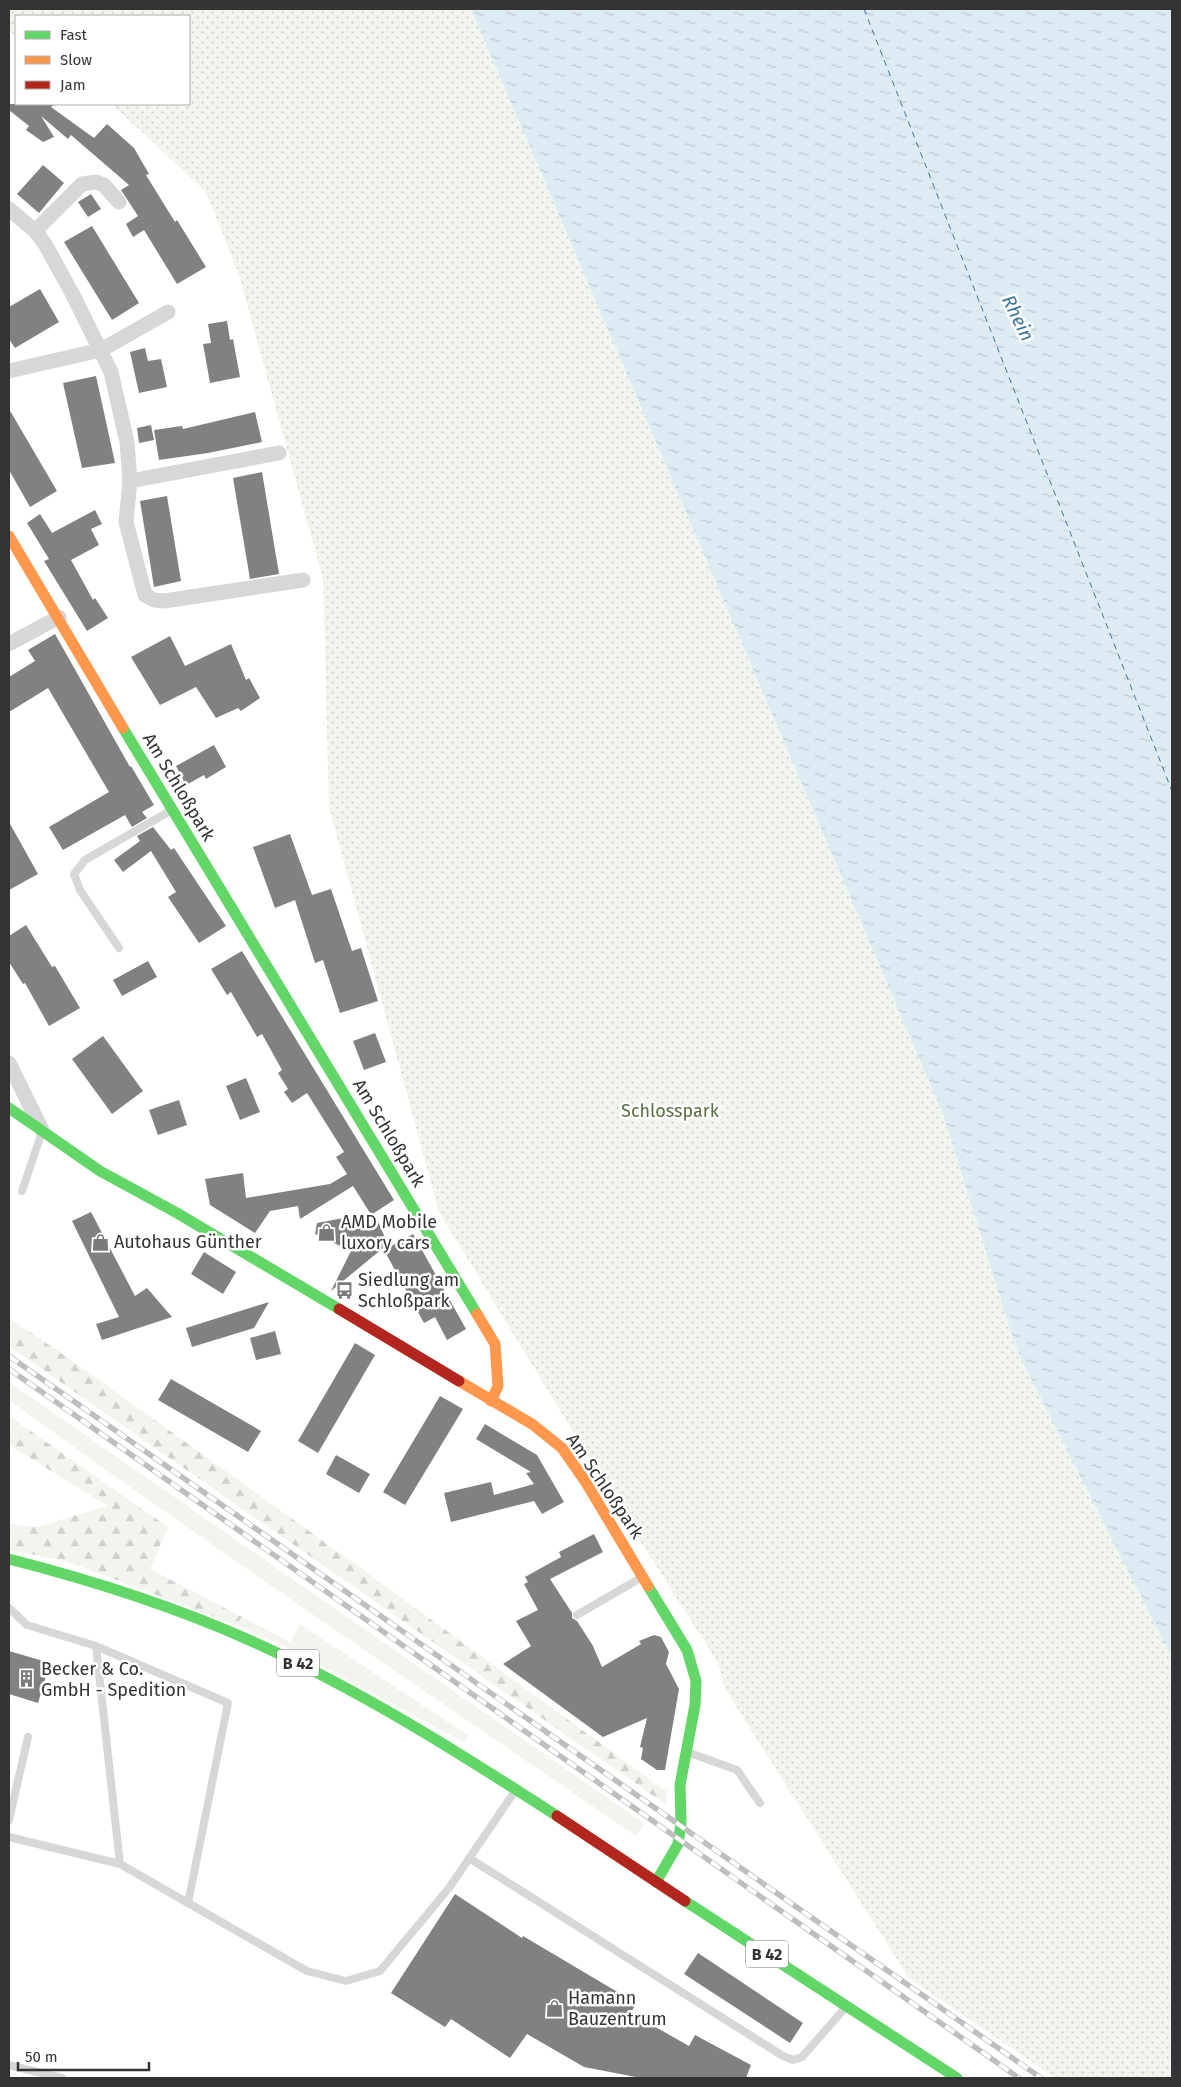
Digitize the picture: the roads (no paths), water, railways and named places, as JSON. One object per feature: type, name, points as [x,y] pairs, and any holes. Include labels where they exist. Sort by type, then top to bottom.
[{"type":"street","points":[[35,231],[82,184],[96,182],[104,184],[119,202]]},
{"type":"street","points":[[9,209],[35,231],[60,269],[112,372],[127,442],[130,481],[126,522],[145,595],[154,600],[303,580]]},
{"type":"street","points":[[9,371],[101,350],[168,312]]},
{"type":"street","points":[[130,481],[279,453]]},
{"type":"street","name":"Am Schloßpark","points":[[9,536],[59,617],[171,810],[495,1344],[498,1386],[491,1401],[532,1424],[552,1438],[562,1448],[585,1481],[687,1650],[693,1668],[696,1693],[680,1785],[681,1823],[678,1844],[656,1882]]},
{"type":"street","points":[[9,644],[59,617]]},
{"type":"street","points":[[9,1063],[42,1130]]},
{"type":"street","points":[[9,1108],[100,1171],[178,1213],[491,1401]]},
{"type":"street","name":"B 42","points":[[9,1559],[76,1576],[195,1617],[280,1654],[362,1697],[516,1790],[957,2078]]},
{"type":"lane","points":[[119,948],[80,890],[74,874],[85,860],[171,810]]},
{"type":"lane","points":[[22,1191],[42,1130]]},
{"type":"lane","points":[[577,1615],[643,1576]]},
{"type":"lane","points":[[9,1608],[27,1625],[96,1646],[228,1703],[188,1903]]},
{"type":"lane","points":[[96,1646],[120,1864]]},
{"type":"lane","points":[[9,1820],[28,1737]]},
{"type":"lane","points":[[687,1752],[737,1770],[760,1802]]},
{"type":"lane","points":[[9,1837],[120,1864],[307,1971],[346,1981],[380,1971],[449,1888],[516,1790]]},
{"type":"lane","points":[[469,1858],[783,2056],[794,2060],[802,2057],[847,2006]]},
{"type":"lane","points":[[9,2065],[62,2078]]},
{"type":"water","name":"Rhein","points":[[471,9],[1172,9],[1172,1658],[1017,1351],[943,1114]]},
{"type":"railway","points":[[9,1356],[1041,2078]]},
{"type":"railway","points":[[9,1369],[1019,2078]]},
{"type":"place","name":"AMD Mobile luxory cars","points":[[327,1232]]},
{"type":"place","name":"Autohaus Günther","points":[[100,1242]]},
{"type":"place","name":"Siedlung am Schloßpark","points":[[344,1290]]},
{"type":"place","name":"Becker & Co. GmbH - Spedition","points":[[27,1679]]},
{"type":"place","name":"Hamann Bauzentrum","points":[[554,2008]]},
{"type":"park label","name":"Schlosspark","points":[[670,1111]]}]
